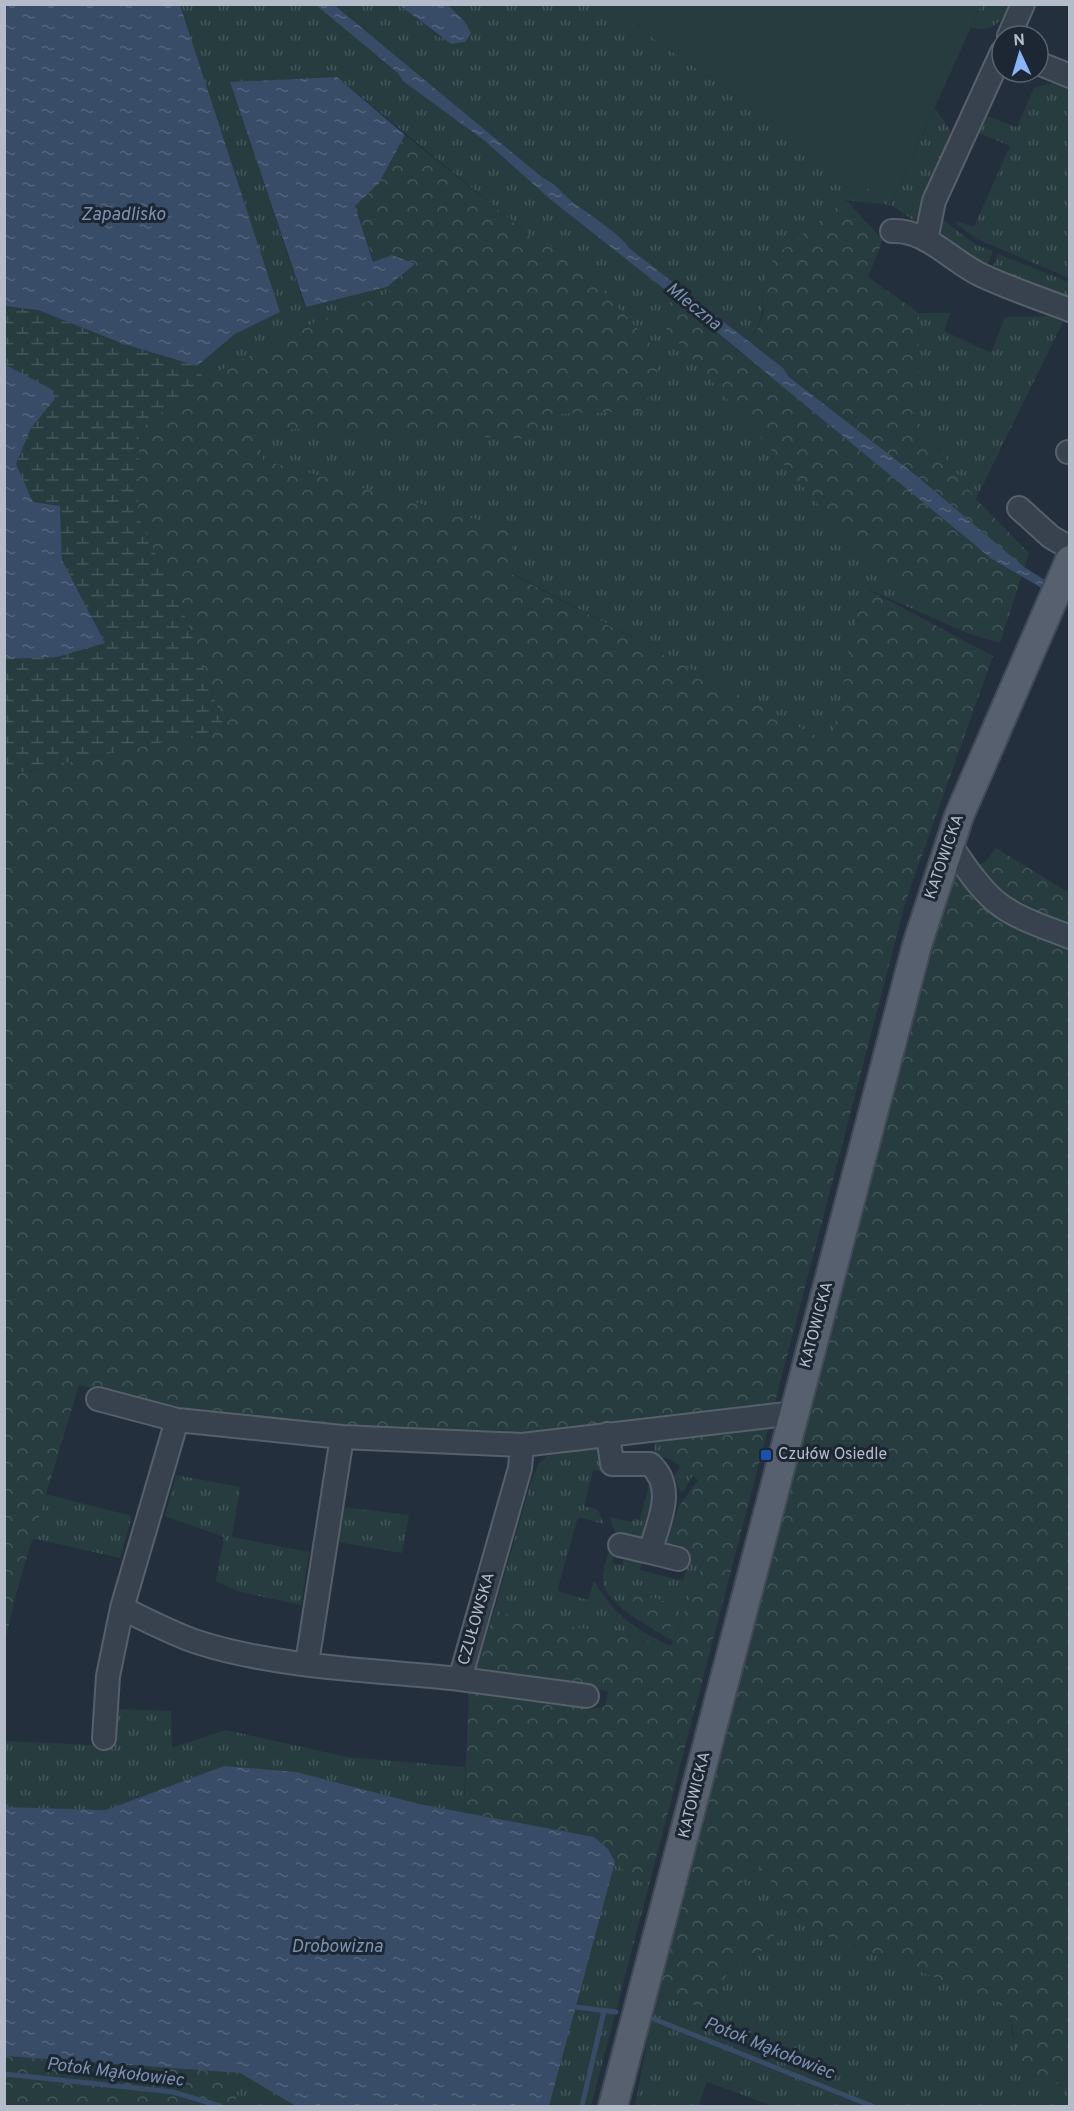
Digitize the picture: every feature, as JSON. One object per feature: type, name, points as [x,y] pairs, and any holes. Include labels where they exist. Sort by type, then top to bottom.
[{"type":"main road","name":"KATOWICKA","points":[[614,2106],[897,1017],[949,843],[974,778],[1048,611],[1068,560]]},
{"type":"street","points":[[1014,24],[1023,4]]},
{"type":"street","points":[[1050,68],[1070,76]]},
{"type":"street","points":[[926,240],[934,201],[990,78]]},
{"type":"street","points":[[892,231],[926,240],[981,275],[1070,310]]},
{"type":"street","points":[[1018,508],[1051,537],[1068,560]]},
{"type":"street","points":[[949,843],[974,879],[996,902],[1010,911],[1070,938]]},
{"type":"street","points":[[98,1399],[177,1420],[342,1437],[522,1445],[795,1413]]},
{"type":"street","points":[[104,1738],[108,1676],[122,1608],[177,1420]]},
{"type":"street","points":[[608,1434],[612,1464],[650,1464],[657,1470],[665,1486],[665,1497],[650,1552]]},
{"type":"street","points":[[307,1663],[342,1437]]},
{"type":"street","name":"CZUŁOWSKA","points":[[122,1608],[196,1642],[233,1652],[307,1663],[460,1679],[520,1468],[522,1445]]},
{"type":"street","points":[[620,1545],[678,1559]]},
{"type":"street","points":[[460,1679],[587,1696]]},
{"type":"green space","points":[[180,5],[399,5],[441,38],[465,22],[448,5],[606,5],[891,205],[846,200],[762,289],[761,317],[748,341],[680,287],[673,296],[855,547],[967,633],[863,587],[832,745],[512,573],[513,530],[263,460],[258,438],[274,428],[530,439],[547,414],[644,411],[573,258],[532,237],[337,77],[230,82],[305,307],[387,287],[391,292],[316,322],[204,379],[197,366],[235,334],[280,312]]},
{"type":"green space","points":[[606,5],[981,5],[891,205]]},
{"type":"green space","points":[[981,5],[1010,5],[996,24],[990,24],[990,27],[985,28],[971,27]]},
{"type":"green space","points":[[1056,82],[1069,87],[1069,278],[977,239],[956,224],[957,221],[974,227],[1010,146],[979,133],[987,116],[1017,127],[1034,88]]},
{"type":"green space","points":[[935,108],[950,130],[951,143],[920,217],[913,220],[891,205]]},
{"type":"green space","points":[[405,135],[532,237],[573,258],[662,356],[644,411],[547,414],[530,439],[274,428],[258,439],[263,460],[514,530],[512,574],[831,744],[863,587],[993,656],[906,900],[649,1885],[623,1870],[594,1837],[464,1813],[469,1691],[560,1700],[588,1710],[605,1706],[608,1691],[476,1669],[494,1611],[671,1646],[705,1558],[678,1553],[665,1545],[679,1506],[698,1480],[671,1459],[670,1421],[526,1435],[341,1431],[181,1412],[79,1385],[17,1590],[5,1641],[5,776],[225,729],[186,619],[138,516],[139,430],[204,379],[316,322],[391,292],[387,287],[415,264],[374,263],[355,206],[379,183]]},
{"type":"green space","points":[[846,200],[883,240],[868,277],[919,313],[917,420],[976,499],[1029,553],[1000,643],[967,633],[855,547],[660,321],[673,296],[747,358],[748,341],[757,330],[764,313],[762,289],[774,257]]},
{"type":"green space","points":[[938,216],[976,245],[993,251],[986,268],[942,237]]},
{"type":"green space","points":[[998,254],[1069,282],[1068,299],[992,269]]},
{"type":"green space","points":[[5,306],[38,310],[121,343],[197,366],[204,379],[139,430],[138,516],[186,619],[225,729],[4,776],[4,659],[105,643],[62,560],[60,506],[33,502],[16,464],[31,428],[55,399],[5,364]]},
{"type":"green space","points":[[919,313],[950,313],[944,331],[991,353],[1005,317],[1052,316],[1063,322],[976,499],[917,420]]},
{"type":"green space","points":[[996,848],[1069,893],[1069,2070],[1057,2084],[1021,2070],[1008,2008],[973,1992],[809,1929],[753,1859],[735,1868],[778,1942],[729,1968],[714,2010],[656,1995],[951,878],[985,862]]},
{"type":"green space","points":[[671,1438],[671,1459],[659,1457],[655,1452],[654,1440]]},
{"type":"green space","points":[[601,1447],[607,1473],[593,1470],[584,1506],[598,1510],[604,1524],[578,1517],[557,1591],[588,1600],[594,1581],[610,1604],[626,1620],[671,1646],[494,1611],[531,1482],[539,1463],[546,1456]]},
{"type":"green space","points":[[681,1466],[693,1475],[684,1491],[680,1491],[674,1476]]},
{"type":"green space","points":[[176,1475],[240,1487],[232,1537],[309,1552],[301,1605],[237,1591],[216,1581],[224,1537],[165,1516]]},
{"type":"green space","points":[[651,1477],[656,1481],[649,1535],[639,1541],[617,1537],[609,1517],[632,1522],[633,1518],[640,1520]]},
{"type":"green space","points":[[45,1494],[132,1516],[120,1558],[32,1538]]},
{"type":"green space","points":[[343,1507],[409,1515],[402,1553],[338,1542]]},
{"type":"green space","points":[[617,1546],[612,1563],[622,1565],[625,1553],[643,1557],[640,1570],[683,1581],[690,1555],[705,1558],[673,1640],[667,1638],[678,1605],[635,1593],[629,1614],[606,1591],[603,1578],[604,1569],[610,1547]]},
{"type":"green space","points":[[635,1593],[678,1605],[667,1638],[629,1614]]},
{"type":"green space","points":[[116,1709],[171,1711],[172,1748],[226,1730],[347,1757],[465,1767],[464,1813],[224,1766],[106,1810],[5,1807],[5,1741],[114,1746]]},
{"type":"green space","points":[[753,1859],[809,1929],[1009,2008],[1012,2035],[1057,2084],[1069,2070],[1069,2106],[773,2106],[707,2082],[698,2106],[635,2106],[656,1995],[714,2010],[729,1968],[778,1942],[734,1868]]},
{"type":"green space","points":[[615,1862],[634,1878],[649,1885],[591,2106],[549,2106]]},
{"type":"green space","points":[[4,2056],[240,2073],[236,2099],[238,2106],[5,2106]]},
{"type":"green space","points":[[240,2073],[296,2106],[238,2106],[236,2099]]},
{"type":"water","name":"Zapadlisko","points":[[5,4],[180,5],[280,312],[235,334],[197,366],[121,343],[38,310],[5,306]]},
{"type":"water","name":"Mleczna","points":[[316,5],[334,5],[543,178],[612,231],[629,248],[918,477],[1024,567],[1069,595],[1069,604],[992,559],[673,296],[550,199],[485,141],[403,81],[398,73]]},
{"type":"water","points":[[399,5],[448,5],[465,22],[471,33],[465,42],[451,44]]},
{"type":"water","points":[[337,77],[405,135],[379,183],[355,206],[373,262],[392,255],[415,264],[387,287],[306,307],[230,82]]},
{"type":"water","points":[[4,364],[51,389],[55,399],[31,428],[16,464],[33,502],[60,506],[62,560],[105,643],[57,657],[5,659]]},
{"type":"water","name":"Drobowizna","points":[[224,1766],[296,1772],[419,1804],[594,1837],[608,1849],[615,1862],[549,2106],[296,2106],[240,2073],[5,2056],[5,1807],[106,1810]]},
{"type":"waterway","points":[[576,2007],[616,2012]]},
{"type":"waterway","name":"Potok Mąkołowiec","points":[[582,2106],[604,2011]]},
{"type":"waterway","name":"Potok Mąkołowiec","points":[[654,2019],[872,2106]]},
{"type":"waterway","name":"Potok Mąkołowiec","points":[[4,2074],[173,2092],[220,2106]]},
{"type":"place","name":"Czułów Osiedle","points":[[766,1455]]}]
